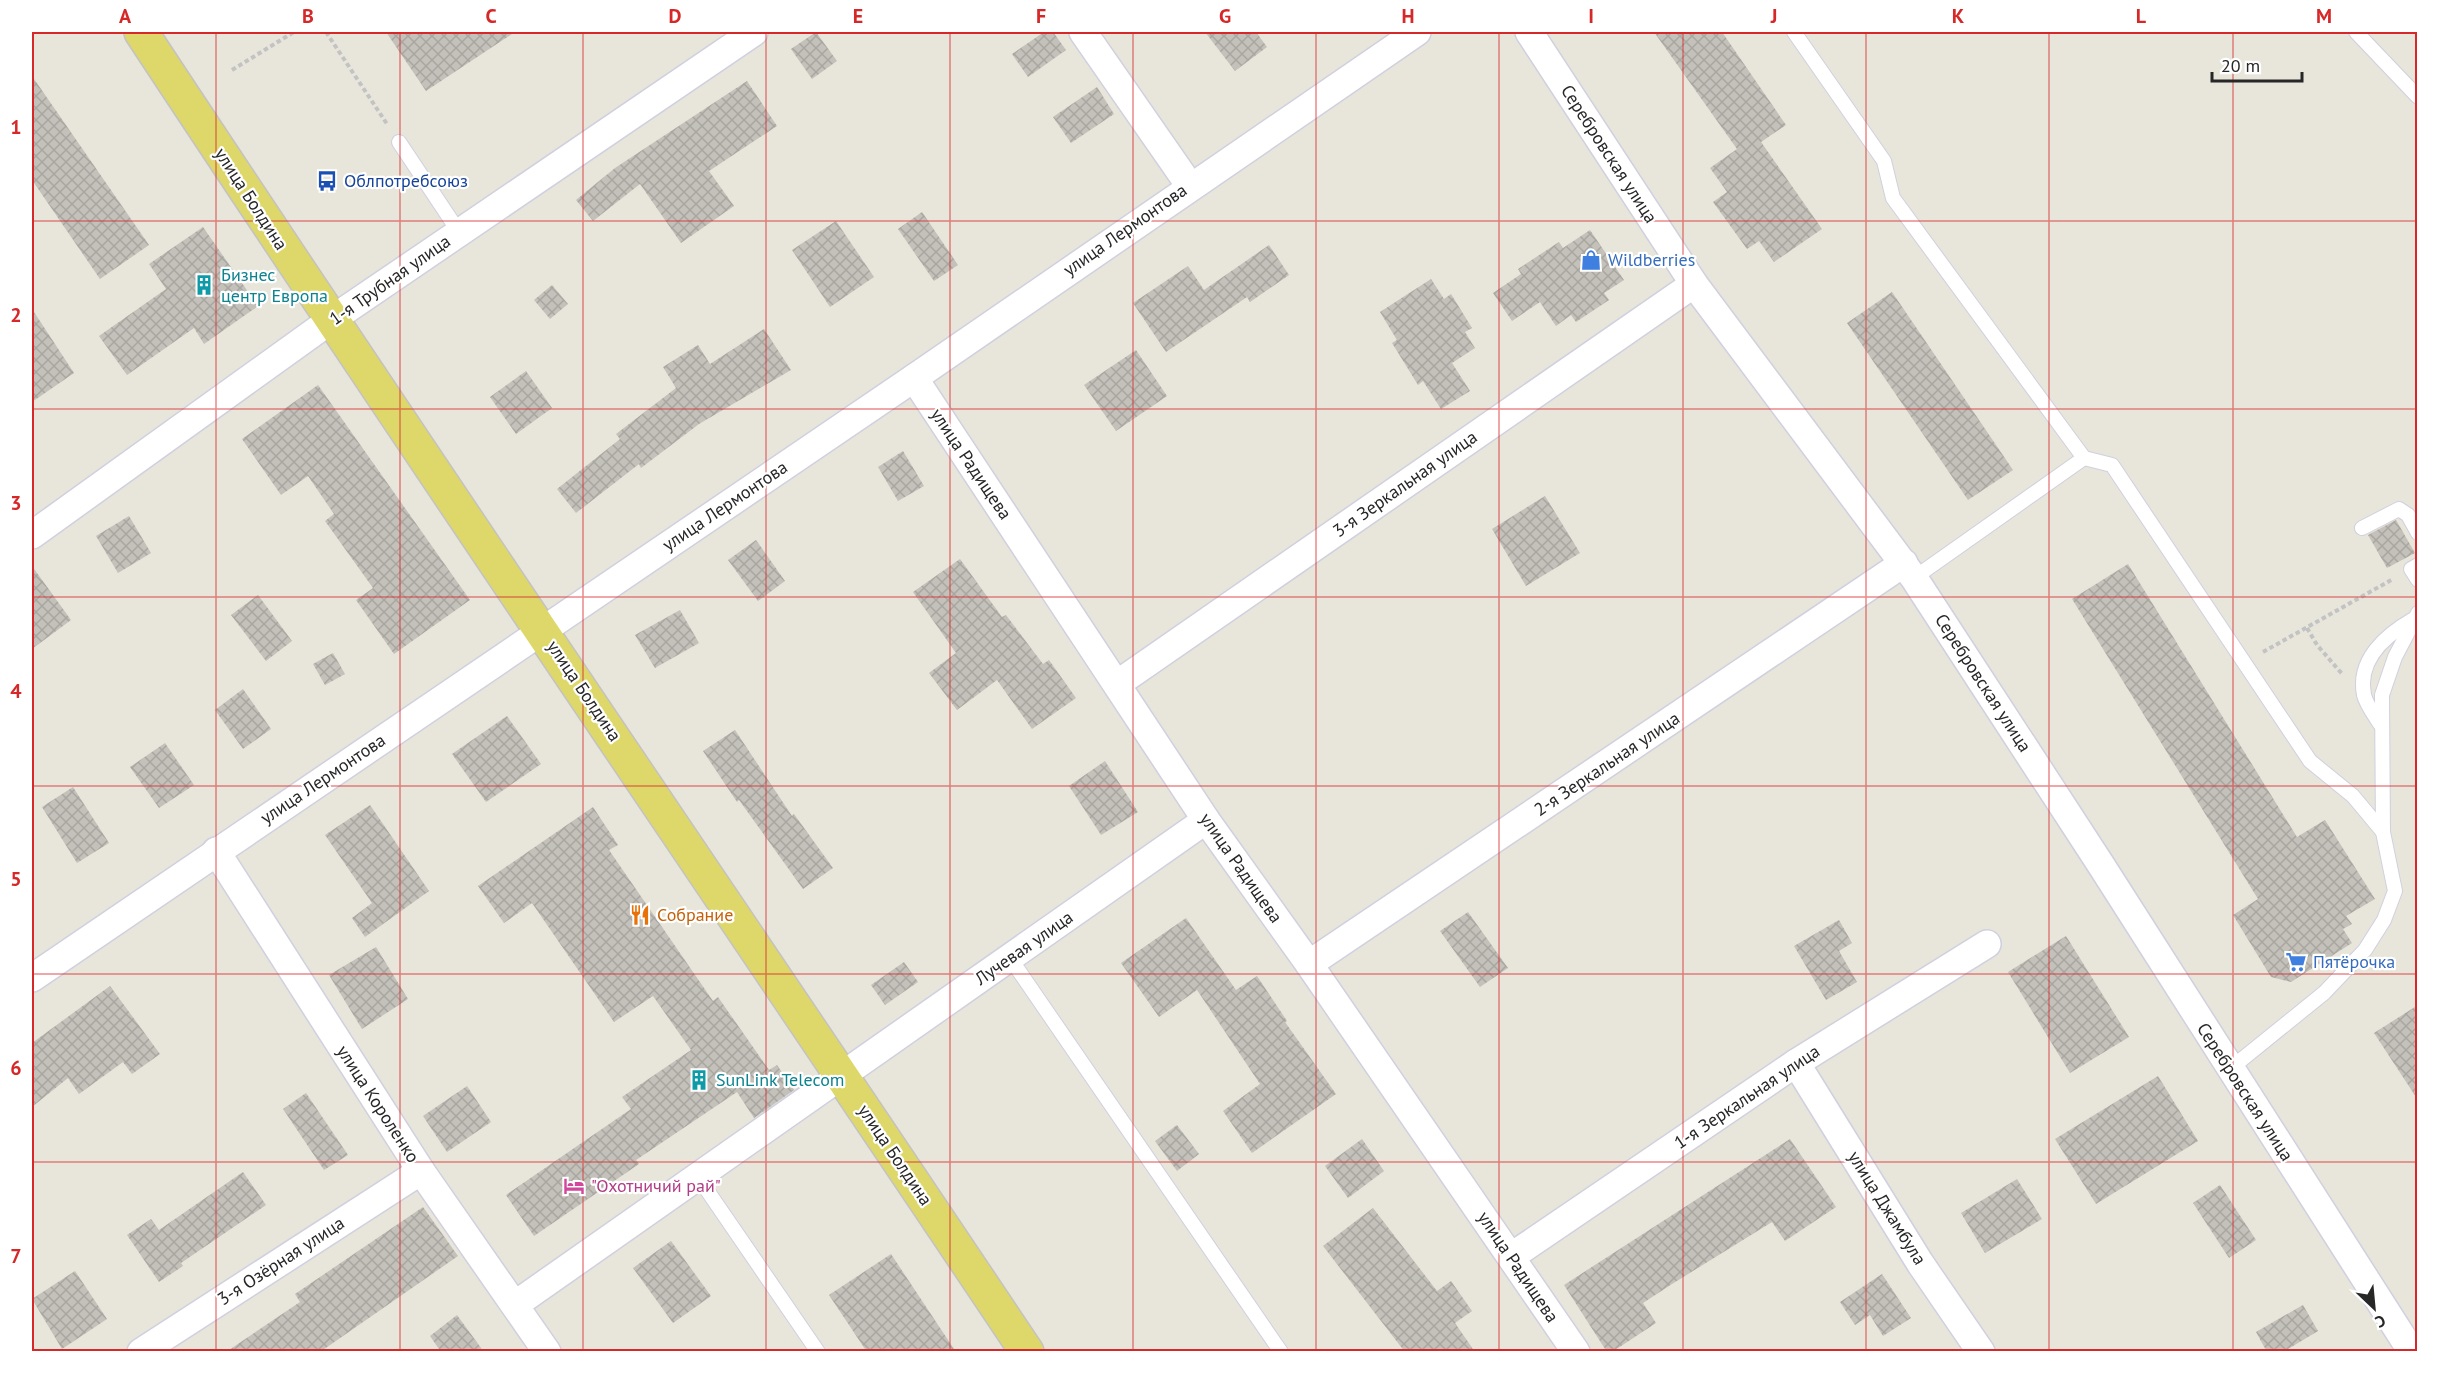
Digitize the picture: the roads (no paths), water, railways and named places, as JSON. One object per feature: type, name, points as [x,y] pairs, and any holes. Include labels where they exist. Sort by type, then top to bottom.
[{"type":"main road","name":"улица Болдина","points":[[141,32],[331,320],[543,631],[1027,1352]]},
{"type":"street","name":"1-я Трубная улица","points":[[32,535],[331,320],[754,32]]},
{"type":"street","points":[[1083,32],[1190,186]]},
{"type":"street","name":"улица Лермонтова","points":[[32,978],[914,378],[1417,32]]},
{"type":"street","name":"Серебровская улица","points":[[1529,32],[1694,284],[1909,571],[2102,865],[2412,1352]]},
{"type":"street","name":"3-я Зеркальная улица","points":[[1117,684],[1694,284]]},
{"type":"street","name":"улица Радищева","points":[[914,378],[1206,820],[1310,964],[1576,1352]]},
{"type":"street","name":"2-я Зеркальная улица","points":[[1310,964],[1909,571]]},
{"type":"street","name":"Лучевая улица","points":[[516,1304],[1206,820]]},
{"type":"street","name":"улица Короленко","points":[[216,851],[421,1171],[516,1304],[547,1352]]},
{"type":"street","name":"1-я Зеркальная улица","points":[[1512,1256],[1796,1063],[1987,944]]},
{"type":"street","name":"улица Джамбула","points":[[1796,1063],[1920,1263],[1981,1352]]},
{"type":"street","name":"3-я Озёрная улица","points":[[141,1352],[421,1171]]},
{"type":"lane","points":[[1794,32],[1884,160],[1893,198],[2084,458],[2112,465],[2310,761],[2353,796],[2383,832]]},
{"type":"lane","points":[[2356,32],[2418,97]]},
{"type":"lane","points":[[399,142],[459,232]]},
{"type":"lane","points":[[1909,571],[2084,458]]},
{"type":"lane","points":[[2362,528],[2399,509],[2408,515],[2418,533]]},
{"type":"lane","points":[[2380,724],[2364,695],[2365,666],[2392,631],[2415,616]]},
{"type":"lane","points":[[2230,1069],[2324,993],[2365,950],[2384,920],[2395,891],[2383,832],[2380,724],[2382,695],[2415,616]]},
{"type":"lane","points":[[1010,958],[1281,1352]]},
{"type":"lane","points":[[698,1177],[818,1352]]},
{"type":"place","name":"Облпотребсоюз","points":[[327,181]]},
{"type":"place","name":"Wildberries","points":[[1591,260]]},
{"type":"place","name":"Бизнес центр Европа","points":[[204,285]]},
{"type":"place","name":"Собрание","points":[[640,915]]},
{"type":"place","name":"Пятёрочка","points":[[2296,962]]},
{"type":"place","name":"SunLink Telecom","points":[[699,1080]]},
{"type":"place","name":"\"Охотничий рай\"","points":[[574,1186]]}]
